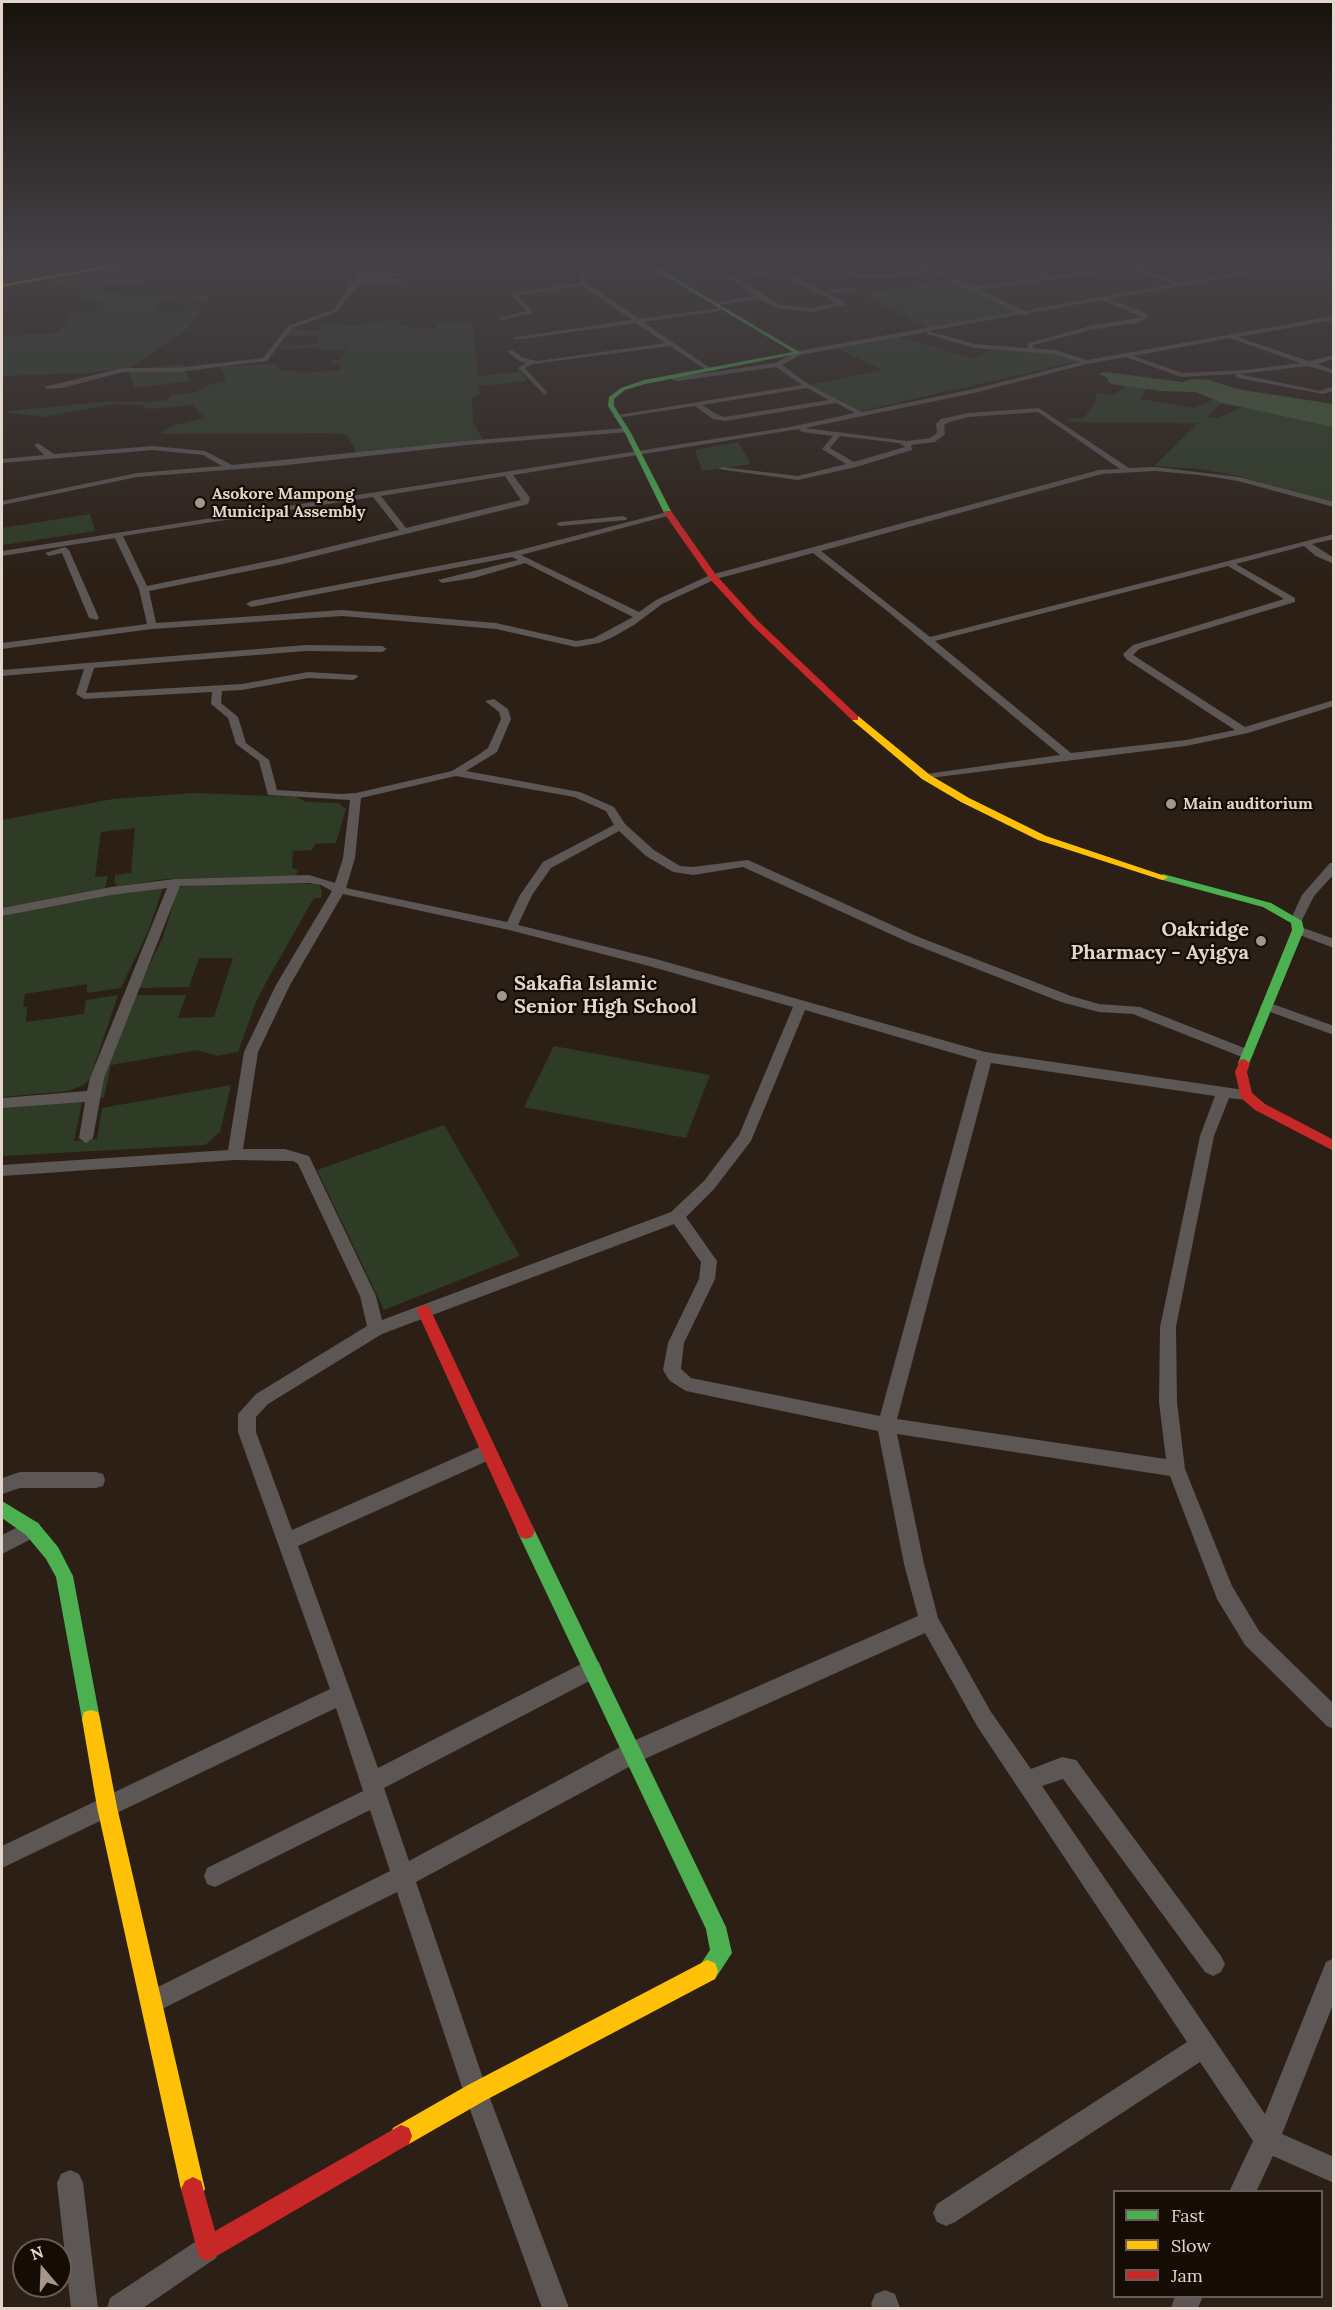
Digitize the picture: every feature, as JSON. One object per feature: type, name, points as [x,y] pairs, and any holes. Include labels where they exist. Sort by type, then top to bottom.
[{"type":"street","points":[[47,387],[62,386],[123,370],[177,370],[205,367]]},
{"type":"street","points":[[523,367],[521,368],[545,393]]},
{"type":"street","points":[[720,367],[644,382],[617,393],[611,398],[611,406],[668,513],[713,577],[755,624],[813,679],[888,747],[926,777],[965,800],[1042,838],[1128,867],[1267,905],[1286,913],[1297,925],[1334,944]]},
{"type":"street","points":[[669,377],[678,379],[764,367]]},
{"type":"street","points":[[780,367],[808,386],[861,414]]},
{"type":"street","points":[[2,560],[118,535],[790,429],[974,391],[1068,367]]},
{"type":"street","points":[[1156,367],[1174,374],[1226,374],[1277,367]]},
{"type":"street","points":[[1317,367],[1334,372]]},
{"type":"street","points":[[1226,374],[1310,392],[1321,393],[1334,388]]},
{"type":"street","points":[[616,416],[808,386]]},
{"type":"street","points":[[695,403],[716,417],[725,419],[837,401]]},
{"type":"street","points":[[790,429],[907,443],[932,440],[941,434],[940,424],[968,415],[1039,410],[1127,470]]},
{"type":"street","points":[[2,503],[137,475],[625,430]]},
{"type":"street","points":[[837,435],[826,449],[853,465]]},
{"type":"street","points":[[722,470],[798,478],[904,451],[909,447],[907,443]]},
{"type":"street","points":[[38,445],[54,456]]},
{"type":"street","points":[[2,461],[153,447],[204,453],[231,468]]},
{"type":"street","points":[[2,646],[152,626],[342,613],[496,626],[576,644],[596,641],[608,636],[659,602],[713,577],[816,551],[1082,476],[1127,470],[1200,473],[1239,479],[1331,503]]},
{"type":"street","points":[[144,589],[283,561],[525,502],[526,498],[507,473]]},
{"type":"street","points":[[375,494],[404,531]]},
{"type":"street","points":[[560,524],[668,513]]},
{"type":"street","points":[[251,604],[513,554],[582,537],[644,517]]},
{"type":"street","points":[[118,535],[144,589],[152,626]]},
{"type":"street","points":[[929,640],[1334,536]]},
{"type":"street","points":[[1305,543],[1334,562]]},
{"type":"street","points":[[2,553],[64,547]]},
{"type":"street","points":[[64,547],[94,618]]},
{"type":"street","points":[[816,551],[929,640],[1069,757]]},
{"type":"street","points":[[513,554],[639,616]]},
{"type":"street","points":[[442,580],[474,575],[526,561]]},
{"type":"street","points":[[1229,563],[1292,600],[1289,603],[1136,647],[1128,654],[1129,657],[1244,731]]},
{"type":"street","points":[[2,673],[306,648],[382,649]]},
{"type":"street","points":[[90,666],[81,694],[84,696],[242,687],[308,675],[353,677]]},
{"type":"street","points":[[217,689],[216,704],[233,717],[241,744],[264,760],[272,793],[356,796],[456,773],[493,750],[498,741],[506,719],[504,711],[490,700]]},
{"type":"street","points":[[926,777],[1186,743],[1244,731],[1334,703]]},
{"type":"street","points":[[456,773],[576,794],[610,809],[620,826],[650,853],[677,869],[693,871],[744,863],[912,939],[1066,999],[1099,1008],[1135,1010],[1247,1054]]},
{"type":"street","points":[[236,1155],[251,1052],[289,974],[339,890],[349,858],[356,796]]},
{"type":"street","points":[[511,927],[526,895],[547,865],[620,826]]},
{"type":"street","points":[[1246,1095],[1241,1072],[1308,895],[1334,867]]},
{"type":"street","points":[[2,912],[111,891],[175,883],[309,879],[325,882],[339,890],[511,927],[651,962],[985,1057],[1223,1094],[1246,1095],[1275,1116],[1334,1146]]},
{"type":"street","points":[[86,1138],[97,1078],[175,883]]},
{"type":"street","points":[[556,2308],[476,2093],[342,1694],[247,1432],[247,1413],[262,1399],[376,1329],[678,1216],[709,1185],[746,1137],[801,1004]]},
{"type":"street","points":[[1267,1006],[1334,1031]]},
{"type":"street","points":[[985,1057],[886,1425],[914,1564],[929,1621],[984,1719],[1267,2140],[1334,2170]]},
{"type":"street","points":[[1223,1094],[1207,1136],[1168,1327],[1168,1402],[1176,1469],[1224,1592],[1252,1638],[1334,1719]]},
{"type":"street","points":[[2,1103],[93,1096]]},
{"type":"street","points":[[2,1171],[236,1155],[285,1154],[304,1160],[368,1296],[376,1329]]},
{"type":"street","points":[[678,1216],[709,1261],[707,1279],[676,1343],[672,1370],[686,1384],[886,1425],[1176,1469]]},
{"type":"street","points":[[120,2308],[207,2248],[476,2093],[709,1970],[721,1953],[716,1928],[488,1452],[424,1311]]},
{"type":"street","points":[[287,1542],[488,1452]]},
{"type":"street","points":[[2,1486],[20,1480],[96,1480]]},
{"type":"street","points":[[2,1509],[32,1529],[52,1553],[64,1576],[107,1807],[207,2248]]},
{"type":"street","points":[[2,1545],[32,1529]]},
{"type":"street","points":[[152,2002],[403,1877],[632,1753],[929,1621]]},
{"type":"street","points":[[215,1876],[592,1669]]},
{"type":"street","points":[[2,1857],[342,1694]]},
{"type":"street","points":[[1026,1782],[1062,1768],[1068,1768],[1213,1964]]},
{"type":"street","points":[[1243,2190],[1267,2140],[1334,1970]]},
{"type":"street","points":[[945,2213],[1203,2046]]},
{"type":"street","points":[[70,2183],[85,2308]]},
{"type":"green space","points":[[2,367],[131,367],[88,373],[2,376]]},
{"type":"green space","points":[[183,367],[190,381],[135,388],[128,370]]},
{"type":"green space","points":[[221,367],[278,367],[279,371],[291,370],[300,373],[341,370],[341,367],[477,367],[478,376],[520,372],[528,381],[478,386],[480,394],[472,397],[473,421],[483,440],[357,454],[347,435],[330,433],[160,434],[171,426],[204,418],[193,405],[149,409],[141,405],[115,404],[43,417],[2,412],[98,402],[150,402],[170,399],[170,395],[196,392],[205,386],[226,381]]},
{"type":"green space","points":[[875,367],[1054,367],[862,411],[809,385],[882,370]]},
{"type":"green space","points":[[1105,372],[1183,382],[1192,379],[1209,380],[1237,389],[1333,404],[1333,427],[1222,403],[1196,392],[1161,391],[1111,384],[1108,378],[1099,374]]},
{"type":"green space","points":[[1127,385],[1147,388],[1140,399],[1194,408],[1214,399],[1222,403],[1207,417],[1218,418],[1242,407],[1333,427],[1333,500],[1325,503],[1239,476],[1200,469],[1154,466],[1198,423],[1070,422],[1066,419],[1085,417],[1096,401],[1096,393],[1114,395]]},
{"type":"green space","points":[[738,442],[751,464],[702,471],[695,450]]},
{"type":"green space","points":[[90,514],[95,531],[3,545],[2,528]]},
{"type":"green space","points":[[195,793],[297,797],[306,802],[339,803],[346,809],[336,843],[315,844],[312,850],[293,851],[292,868],[298,870],[296,876],[165,879],[118,886],[115,883],[115,875],[131,873],[135,828],[101,832],[95,877],[108,876],[105,888],[2,908],[2,820],[113,799]]},
{"type":"green space","points":[[238,883],[314,884],[320,886],[322,891],[321,898],[314,898],[269,977],[256,1002],[238,1052],[217,1056],[198,1050],[111,1065],[104,1098],[99,1097],[107,1064],[133,995],[186,995],[178,1018],[214,1017],[233,958],[199,958],[189,987],[138,988],[163,937],[178,889],[183,886]]},
{"type":"green space","points":[[163,887],[149,929],[121,988],[87,993],[87,984],[25,994],[23,1007],[27,1007],[26,1022],[84,1014],[86,1000],[118,995],[90,1078],[84,1085],[68,1091],[2,1097],[2,916],[90,897]]},
{"type":"green space","points":[[554,1046],[710,1075],[686,1138],[524,1107]]},
{"type":"green space","points":[[231,1085],[220,1132],[205,1145],[2,1156],[2,1107],[52,1102],[82,1103],[74,1141],[97,1139],[102,1108]]},
{"type":"green space","points":[[444,1125],[520,1256],[384,1310],[317,1170]]},
{"type":"traffic: fast","points":[[668,513],[628,433],[611,406],[611,398],[623,389],[644,382],[725,367]]},
{"type":"traffic: fast","points":[[1163,877],[1267,905],[1296,921],[1298,930],[1244,1063]]},
{"type":"traffic: fast","points":[[2,1509],[32,1529],[52,1553],[64,1576],[91,1719]]},
{"type":"traffic: fast","points":[[526,1531],[716,1927],[721,1953],[707,1971]]},
{"type":"traffic: slow","points":[[855,718],[926,777],[965,800],[1042,838],[1163,877]]},
{"type":"traffic: slow","points":[[91,1719],[107,1807],[193,2189]]},
{"type":"traffic: slow","points":[[401,2136],[476,2093],[707,1971]]},
{"type":"traffic: jam","points":[[668,513],[713,577],[755,623],[855,718]]},
{"type":"traffic: jam","points":[[1244,1063],[1241,1072],[1246,1095],[1260,1107],[1334,1146]]},
{"type":"traffic: jam","points":[[424,1311],[526,1531]]},
{"type":"traffic: jam","points":[[193,2189],[207,2249],[401,2136]]},
{"type":"place","name":"Asokore Mampong Municipal Assembly","points":[[200,503]]},
{"type":"place","name":"Main auditorium","points":[[1171,804]]},
{"type":"place","name":"Oakridge Pharmacy - Ayigya","points":[[1261,941]]},
{"type":"place","name":"Sakafia Islamic Senior High School","points":[[502,996]]}]
